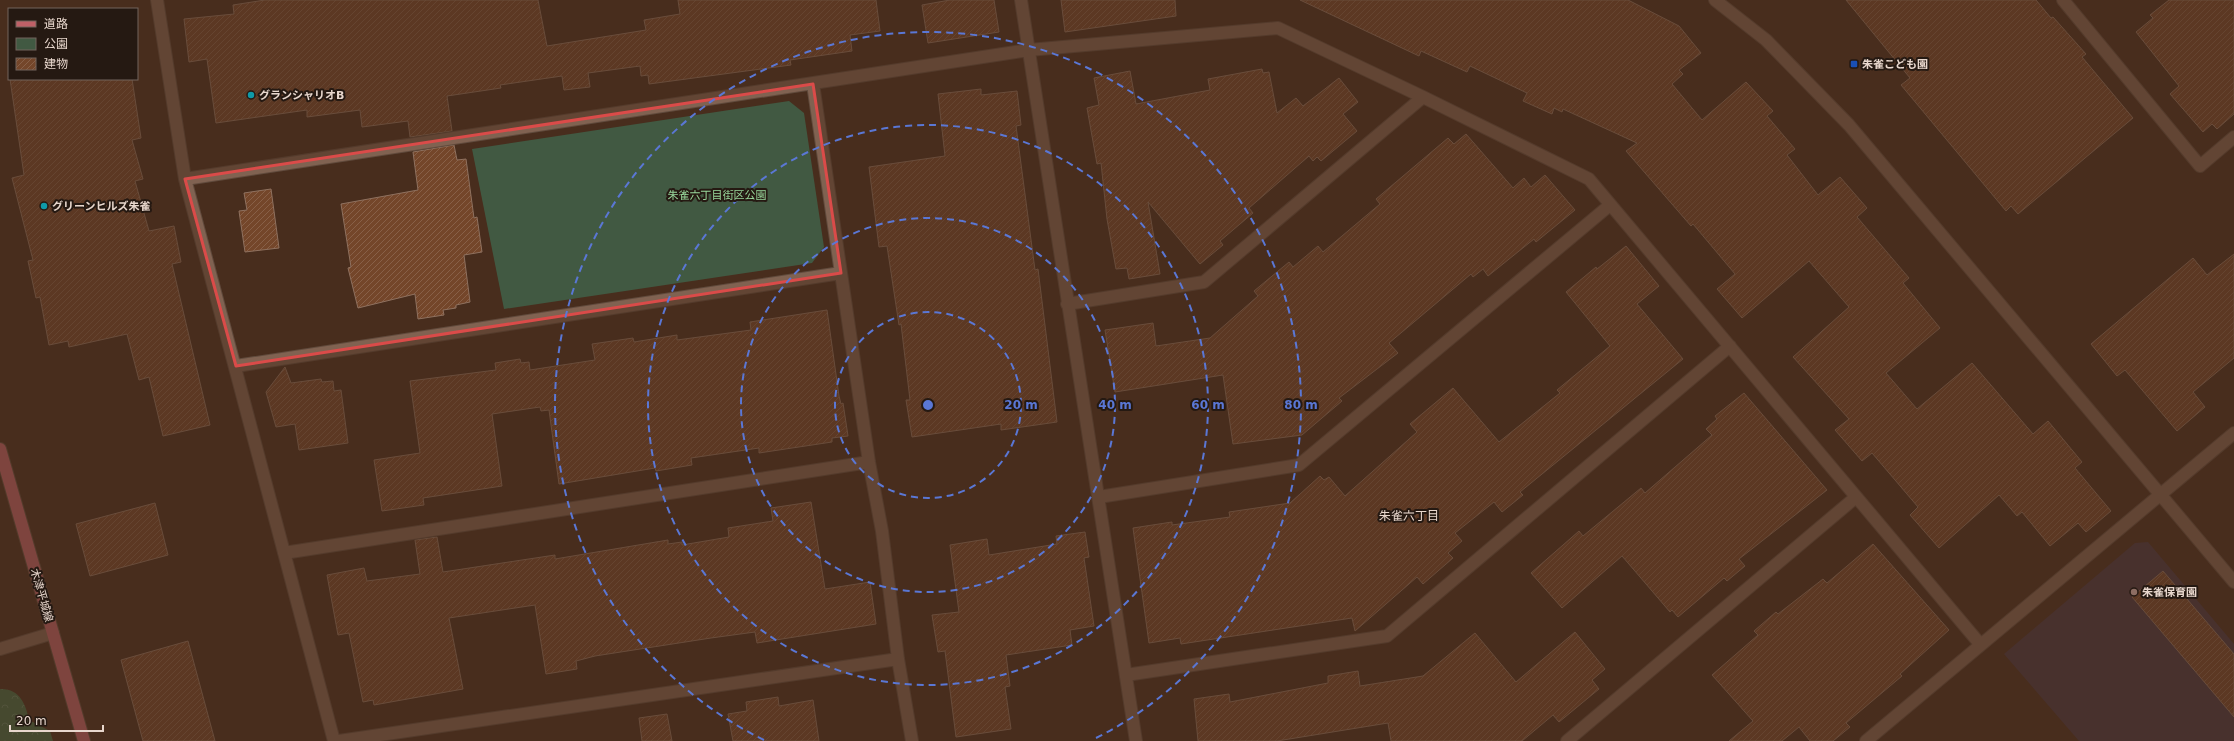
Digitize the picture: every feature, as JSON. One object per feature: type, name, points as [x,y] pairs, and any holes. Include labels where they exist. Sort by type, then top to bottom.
[{"type":"main road","name":"木津平城線","points":[[0,449],[84,741]]},
{"type":"street","points":[[157,0],[185,179],[236,366],[334,741]]},
{"type":"street","points":[[1021,0],[1136,741]]},
{"type":"street","points":[[1715,0],[1766,40],[1849,125],[2234,582]]},
{"type":"street","points":[[2063,0],[2200,166],[2234,137]]},
{"type":"street","points":[[185,179],[1029,50],[1278,28],[1423,97],[1589,179],[1980,644]]},
{"type":"street","points":[[813,84],[869,462],[882,531],[898,659],[912,741]]},
{"type":"street","points":[[1067,304],[1204,282],[1423,97]]},
{"type":"street","points":[[1099,497],[1299,465],[1610,205]]},
{"type":"street","points":[[236,366],[841,273]]},
{"type":"street","points":[[1126,675],[1387,636],[1730,346]]},
{"type":"street","points":[[1866,741],[1980,644],[2234,433]]},
{"type":"street","points":[[284,553],[869,462]]},
{"type":"street","points":[[1567,741],[1856,497]]},
{"type":"street","points":[[0,649],[53,633]]},
{"type":"street","points":[[339,741],[898,659]]},
{"type":"highlighted area","points":[[813,84],[841,273],[236,366],[185,179]]},
{"type":"shaded area","name":"朱雀保育園","points":[[2148,542],[2234,644],[2234,741],[2079,741],[2004,654],[2135,543]]},
{"type":"green space","name":"朱雀六丁目街区公園","points":[[789,101],[804,113],[824,247],[812,263],[504,309],[472,149]]},
{"type":"green space","points":[[0,689],[7,689],[17,694],[24,703],[29,720],[50,731],[53,741],[0,741]]},
{"type":"building","points":[[265,0],[538,0],[547,46],[646,30],[644,20],[680,14],[678,0],[876,0],[880,31],[850,35],[852,51],[790,60],[791,65],[649,84],[648,75],[641,76],[640,66],[588,73],[590,87],[564,90],[562,76],[500,85],[501,88],[447,96],[452,131],[410,137],[408,121],[362,127],[360,110],[307,117],[307,110],[216,123],[207,59],[189,62],[184,19],[234,14],[233,5]]},
{"type":"building","points":[[950,0],[994,0],[999,32],[928,43],[922,5]]},
{"type":"building","points":[[1061,0],[1175,0],[1176,16],[1065,32]]},
{"type":"building","points":[[1300,0],[1628,0],[1679,26],[1701,53],[1679,70],[1683,74],[1672,84],[1702,120],[1746,82],[1773,111],[1767,116],[1795,149],[1787,155],[1818,195],[1840,177],[1867,208],[1857,217],[1909,278],[1903,283],[1940,328],[1886,373],[1917,409],[1972,363],[2033,434],[2048,421],[2082,462],[2075,468],[2111,511],[2086,532],[2078,523],[2050,546],[2022,512],[2017,516],[1999,495],[1939,548],[1910,515],[1918,507],[1872,453],[1862,461],[1835,430],[1849,419],[1793,357],[1849,307],[1809,261],[1742,318],[1717,289],[1735,274],[1693,224],[1691,226],[1626,151],[1637,143],[1563,109],[1562,112],[1554,108],[1552,114],[1523,101],[1527,93],[1470,66],[1467,72],[1421,51],[1419,56]]},
{"type":"building","points":[[1846,0],[2036,0],[2051,18],[2053,17],[2086,54],[2082,57],[2133,118],[2018,214],[2011,206],[2006,211],[1901,85],[1910,78]]},
{"type":"building","points":[[2169,0],[2234,0],[2234,114],[2217,129],[2212,124],[2203,132],[2170,94],[2179,86],[2136,32],[2153,18],[2150,15]]},
{"type":"building","points":[[1262,69],[1263,73],[1269,72],[1277,113],[1296,98],[1303,106],[1339,78],[1358,102],[1343,114],[1357,131],[1321,161],[1317,157],[1313,161],[1309,156],[1249,208],[1253,213],[1220,241],[1223,245],[1200,264],[1148,202],[1160,274],[1129,279],[1127,268],[1116,269],[1107,219],[1101,163],[1097,164],[1087,108],[1099,105],[1094,78],[1130,71],[1136,104],[1210,90],[1208,79]]},
{"type":"building","points":[[10,80],[132,80],[141,138],[132,140],[143,179],[135,181],[149,231],[174,226],[181,262],[172,264],[210,425],[163,436],[149,377],[139,380],[127,334],[69,347],[68,341],[49,345],[40,297],[36,298],[28,261],[33,260],[12,178],[24,175]]},
{"type":"building","points":[[981,89],[981,95],[1017,91],[1021,125],[1016,126],[1035,270],[1038,269],[1057,422],[1001,430],[1001,424],[912,437],[906,400],[910,400],[901,324],[899,325],[887,246],[879,247],[869,167],[945,156],[938,94]]},
{"type":"building","points":[[1466,134],[1513,188],[1524,178],[1531,187],[1545,175],[1575,210],[1536,242],[1534,239],[1488,276],[1483,269],[1473,277],[1471,274],[1389,343],[1398,353],[1339,398],[1342,401],[1302,435],[1233,444],[1223,375],[1115,392],[1105,330],[1153,323],[1156,346],[1210,338],[1258,296],[1254,291],[1289,262],[1293,267],[1318,246],[1323,252],[1380,204],[1376,199],[1448,138],[1454,144]]},
{"type":"building","points":[[454,145],[457,160],[466,159],[474,218],[477,217],[482,252],[464,255],[470,302],[456,305],[456,308],[443,310],[444,315],[418,319],[415,294],[358,308],[348,268],[351,267],[341,204],[418,190],[413,152]]},
{"type":"building","points":[[271,189],[279,248],[245,252],[239,211],[247,210],[244,193]]},
{"type":"building","points":[[1626,246],[1659,286],[1637,304],[1683,359],[1520,492],[1523,495],[1502,512],[1494,502],[1455,533],[1462,541],[1448,553],[1453,558],[1423,584],[1417,577],[1355,631],[1352,618],[1181,644],[1180,638],[1149,643],[1133,528],[1172,522],[1172,525],[1230,517],[1229,512],[1290,503],[1320,476],[1324,480],[1329,477],[1345,496],[1417,432],[1410,424],[1453,388],[1499,442],[1560,393],[1557,390],[1610,346],[1566,292],[1596,267],[1597,269]]},
{"type":"building","points":[[2234,254],[2234,358],[2193,392],[2205,407],[2177,431],[2125,370],[2117,376],[2091,344],[2193,258],[2207,275]]},
{"type":"building","points":[[827,310],[839,396],[841,404],[843,403],[848,436],[832,438],[832,442],[759,453],[759,448],[691,458],[692,465],[656,471],[655,468],[559,484],[549,410],[541,411],[540,407],[492,414],[502,486],[423,498],[424,505],[382,511],[374,460],[420,453],[410,381],[496,370],[495,363],[520,359],[521,363],[529,362],[530,370],[595,360],[592,344],[633,338],[634,342],[677,335],[677,340],[751,330],[750,322]]},
{"type":"building","points":[[285,367],[291,383],[321,379],[322,382],[333,381],[334,391],[341,390],[348,443],[299,450],[295,424],[276,427],[266,392]]},
{"type":"building","points":[[1744,393],[1827,490],[1739,559],[1745,566],[1727,581],[1724,578],[1678,617],[1672,610],[1670,612],[1622,556],[1562,608],[1531,573],[1579,531],[1583,536],[1641,488],[1645,493],[1712,435],[1706,429],[1717,419],[1715,416]]},
{"type":"building","points":[[811,502],[825,589],[870,582],[876,624],[757,643],[755,632],[711,638],[595,656],[576,661],[577,669],[546,674],[535,605],[449,618],[463,689],[374,705],[373,700],[363,702],[349,633],[338,635],[327,575],[364,568],[367,581],[420,574],[415,540],[437,537],[443,572],[555,555],[555,559],[668,540],[668,544],[682,542],[682,545],[729,537],[728,528],[773,521],[771,508]]},
{"type":"building","points":[[155,503],[168,555],[90,576],[76,524]]},
{"type":"building","points":[[1085,532],[1089,557],[1084,558],[1094,626],[1070,630],[1072,645],[1006,655],[1010,686],[1005,687],[1011,729],[956,737],[945,651],[938,652],[932,615],[959,612],[950,545],[987,539],[989,555],[1057,544],[1056,536]]},
{"type":"building","points":[[1873,544],[1949,630],[1900,674],[1902,676],[1846,723],[1850,727],[1833,741],[1810,741],[1799,727],[1782,741],[1729,741],[1753,721],[1712,675],[1758,635],[1754,631],[1776,612],[1778,614],[1823,579],[1827,583]]},
{"type":"building","points":[[2163,571],[2234,654],[2234,717],[2132,597]]},
{"type":"building","points":[[1575,632],[1605,669],[1592,680],[1599,689],[1559,722],[1553,715],[1522,741],[1391,741],[1388,723],[1277,741],[1198,741],[1194,699],[1229,694],[1230,702],[1328,683],[1328,676],[1358,671],[1360,686],[1423,676],[1475,633],[1516,682]]},
{"type":"building","points":[[188,641],[215,741],[143,741],[121,660]]},
{"type":"building","points":[[778,697],[779,706],[813,700],[819,741],[733,741],[728,714],[747,711],[746,702]]},
{"type":"building","points":[[667,714],[672,741],[642,741],[639,718]]},
{"type":"place","name":"朱雀こども園","points":[[1854,64]]},
{"type":"place","name":"グランシャリオB","points":[[251,95]]},
{"type":"place","name":"グリーンヒルズ朱雀","points":[[44,206]]},
{"type":"place","name":"朱雀保育園","points":[[2134,592]]},
{"type":"district","name":"朱雀六丁目","points":[[1409,516]]}]
